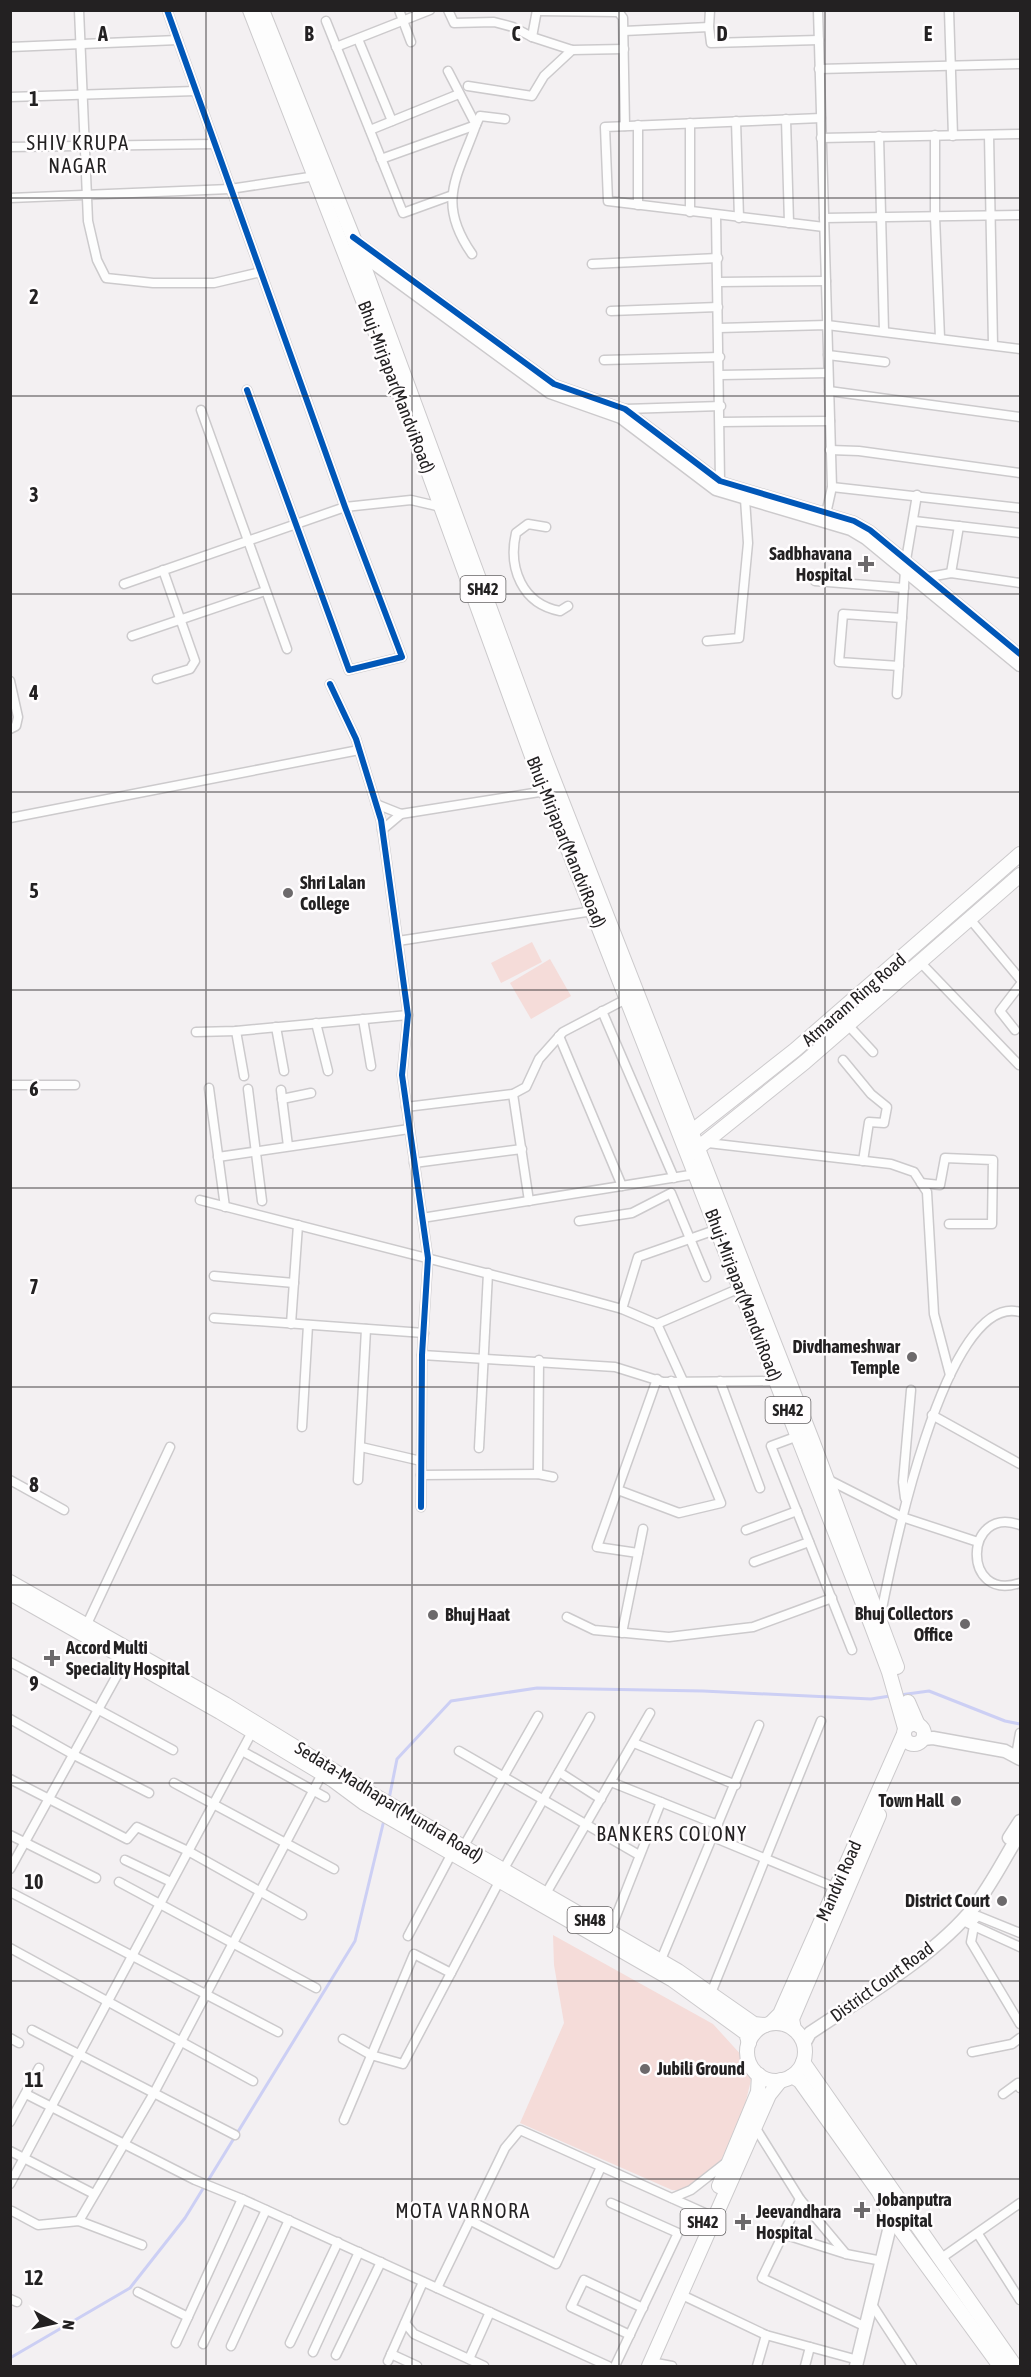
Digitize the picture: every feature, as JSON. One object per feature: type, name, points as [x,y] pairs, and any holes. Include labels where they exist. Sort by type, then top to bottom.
[{"type":"main road","name":"Bhuj-Mirjapar(MandviRoad)","points":[[250,10],[316,176],[347,238],[358,251],[544,758],[687,1135]]},
{"type":"main road","name":"Bhuj-Mirjapar(MandviRoad)","points":[[262,10],[347,238],[441,507],[546,791],[628,998],[687,1135],[698,1149],[880,1620],[894,1671]]},
{"type":"main road","points":[[358,251],[550,392],[621,417],[702,480],[727,494],[850,529],[866,538],[906,565],[1020,665]]},
{"type":"main road","name":"Atmaram Ring Road","points":[[687,1135],[795,1050],[1020,854]]},
{"type":"main road","name":"Atmaram Ring Road","points":[[698,1149],[921,963],[1020,875]]},
{"type":"main road","name":"Bhuj-Mirjapar(MandviRoad)","points":[[698,1149],[696,1174],[798,1436],[894,1671]]},
{"type":"main road","name":"Sedata-Madhapar(Mundra Road)","points":[[10,1582],[225,1704],[367,1798]]},
{"type":"main road","name":"Sedata-Madhapar(Mundra Road)","points":[[10,1593],[409,1822],[500,1880],[609,1936]]},
{"type":"main road","name":"SH42","points":[[894,1671],[913,1730]]},
{"type":"main road","points":[[913,1730],[1019,1753]]},
{"type":"main road","name":"Mandvi Road","points":[[768,2024],[780,2014],[913,1730]]},
{"type":"main road","name":"Mandvi Road","points":[[802,2035],[792,2019],[908,1749],[913,1730]]},
{"type":"main road","name":"District Court Road","points":[[964,1924],[1020,1821]]},
{"type":"main road","name":"District Court Road","points":[[802,2035],[887,1981],[964,1924],[1020,1833]]},
{"type":"main road","name":"Sedata-Madhapar(Mundra Road)","points":[[458,1852],[609,1936],[673,1980],[754,2024],[768,2024]]},
{"type":"main road","name":"Sedata-Madhapar(Mundra Road)","points":[[709,1999],[746,2033],[749,2043]]},
{"type":"main road","points":[[1000,2367],[894,2227],[879,2192],[800,2081],[787,2078],[770,2080],[759,2075],[749,2061],[749,2043],[755,2032],[768,2024],[783,2024],[802,2035],[803,2062],[1015,2367]]},
{"type":"main road","points":[[787,2078],[803,2062]]},
{"type":"main road","name":"SH42","points":[[646,2365],[758,2091],[759,2075]]},
{"type":"main road","name":"SH42","points":[[646,2365],[682,2295],[769,2095],[787,2078]]},
{"type":"main road","points":[[857,2363],[882,2261],[902,2205]]},
{"type":"main road","points":[[894,2227],[910,2217]]},
{"type":"street","points":[[79,10],[88,221],[97,260],[106,278],[153,283],[214,283],[261,272]]},
{"type":"street","points":[[167,10],[345,507],[402,657],[349,670],[247,390]]},
{"type":"street","points":[[399,10],[411,42]]},
{"type":"street","points":[[336,47],[430,10]]},
{"type":"street","points":[[448,10],[454,23],[494,22],[513,27],[532,38],[572,50],[624,49]]},
{"type":"street","points":[[710,10],[711,43],[819,40]]},
{"type":"street","points":[[818,10],[831,487],[825,514]]},
{"type":"street","points":[[950,10],[953,136]]},
{"type":"street","points":[[532,38],[537,11],[617,11],[623,18],[624,31],[625,126]]},
{"type":"street","points":[[326,21],[403,213],[450,196]]},
{"type":"street","points":[[624,31],[709,27]]},
{"type":"street","points":[[358,39],[392,121]]},
{"type":"street","points":[[10,47],[80,46],[177,40]]},
{"type":"street","points":[[468,86],[532,96],[544,76],[572,50]]},
{"type":"street","points":[[819,69],[1020,64]]},
{"type":"street","points":[[448,71],[476,126]]},
{"type":"street","points":[[10,97],[195,91]]},
{"type":"street","points":[[370,130],[459,94]]},
{"type":"street","points":[[472,254],[457,232],[450,196],[480,116],[505,119]]},
{"type":"street","points":[[821,118],[605,126],[608,201],[789,223],[990,214],[1020,215]]},
{"type":"street","points":[[786,119],[789,223]]},
{"type":"street","points":[[736,121],[739,218]]},
{"type":"street","points":[[690,123],[690,212]]},
{"type":"street","points":[[638,125],[638,205]]},
{"type":"street","points":[[381,159],[476,126]]},
{"type":"street","points":[[821,138],[1020,134]]},
{"type":"street","points":[[935,135],[939,338]]},
{"type":"street","points":[[989,135],[993,345]]},
{"type":"street","points":[[879,136],[879,218],[884,332]]},
{"type":"street","points":[[10,147],[214,144]]},
{"type":"street","points":[[10,198],[230,189],[316,176]]},
{"type":"street","points":[[716,215],[721,406],[720,481]]},
{"type":"street","points":[[347,238],[554,384],[625,409],[720,481],[854,521],[870,530],[906,565],[929,577],[1020,654]]},
{"type":"street","points":[[592,264],[718,258]]},
{"type":"street","points":[[719,282],[825,281]]},
{"type":"street","points":[[611,311],[718,307]]},
{"type":"street","points":[[719,328],[827,325],[1020,349]]},
{"type":"street","points":[[828,355],[885,362]]},
{"type":"street","points":[[604,360],[720,357]]},
{"type":"street","points":[[720,375],[828,373]]},
{"type":"street","points":[[829,391],[1020,417]]},
{"type":"street","points":[[625,409],[721,406]]},
{"type":"street","points":[[201,410],[287,649]]},
{"type":"street","points":[[721,422],[830,421]]},
{"type":"street","points":[[830,450],[859,451],[1020,473]]},
{"type":"street","points":[[831,487],[1020,508]]},
{"type":"street","points":[[897,694],[906,565],[916,495]]},
{"type":"street","points":[[707,641],[739,638],[748,543],[744,499]]},
{"type":"street","points":[[124,584],[345,507],[411,500],[441,507]]},
{"type":"street","points":[[914,521],[1020,533]]},
{"type":"street","points":[[546,526],[528,524],[516,533],[512,550],[520,584],[542,608],[560,611],[568,606]]},
{"type":"street","points":[[951,573],[959,526]]},
{"type":"street","points":[[157,679],[190,669],[194,665],[163,570]]},
{"type":"street","points":[[929,577],[951,573],[1020,583]]},
{"type":"street","points":[[815,582],[904,588]]},
{"type":"street","points":[[132,636],[265,591]]},
{"type":"street","points":[[899,666],[839,662],[843,614],[902,618]]},
{"type":"street","points":[[10,681],[18,717],[16,726],[10,729]]},
{"type":"street","points":[[330,684],[359,750],[376,804],[382,830],[408,1015],[402,1076],[428,1258],[422,1355],[421,1507]]},
{"type":"street","points":[[10,818],[359,750]]},
{"type":"street","points":[[376,804],[401,814],[546,791]]},
{"type":"street","points":[[382,830],[401,814]]},
{"type":"street","points":[[398,941],[593,911]]},
{"type":"street","points":[[970,919],[1020,979]]},
{"type":"street","points":[[921,963],[1019,1065]]},
{"type":"street","points":[[1015,1030],[1000,1011],[1020,985]]},
{"type":"street","points":[[406,1107],[513,1094],[526,1087],[539,1059],[560,1036],[628,998]]},
{"type":"street","points":[[602,1011],[674,1178]]},
{"type":"street","points":[[196,1032],[236,1031],[408,1015]]},
{"type":"street","points":[[363,1019],[371,1066]]},
{"type":"street","points":[[316,1023],[328,1071]]},
{"type":"street","points":[[848,1025],[873,1052]]},
{"type":"street","points":[[276,1027],[284,1071]]},
{"type":"street","points":[[236,1031],[244,1076]]},
{"type":"street","points":[[560,1036],[622,1186]]},
{"type":"street","points":[[843,1060],[871,1094],[887,1107],[884,1123],[869,1122],[863,1161]]},
{"type":"street","points":[[10,1085],[75,1085]]},
{"type":"street","points":[[208,1088],[225,1207]]},
{"type":"street","points":[[249,1089],[262,1201]]},
{"type":"street","points":[[288,1146],[281,1094],[311,1094]]},
{"type":"street","points":[[513,1094],[529,1201]]},
{"type":"street","points":[[218,1157],[410,1129]]},
{"type":"street","points":[[414,1163],[522,1149]]},
{"type":"street","points":[[698,1149],[863,1161],[891,1164],[914,1172],[927,1192],[934,1314],[950,1375]]},
{"type":"street","points":[[921,1183],[940,1185],[945,1158],[993,1160],[992,1224],[949,1224]]},
{"type":"street","points":[[422,1218],[696,1174]]},
{"type":"street","points":[[579,1221],[632,1213],[671,1193],[706,1277]]},
{"type":"street","points":[[200,1200],[622,1310],[657,1324],[683,1381]]},
{"type":"street","points":[[291,1324],[298,1225]]},
{"type":"street","points":[[622,1310],[638,1257],[718,1229]]},
{"type":"street","points":[[478,1448],[488,1274]]},
{"type":"street","points":[[214,1276],[294,1283]]},
{"type":"street","points":[[657,1324],[740,1288]]},
{"type":"street","points":[[880,1620],[906,1501],[932,1415],[950,1375],[977,1332],[996,1315],[1013,1310],[1020,1312]]},
{"type":"street","points":[[214,1318],[424,1333]]},
{"type":"street","points":[[302,1427],[308,1325]]},
{"type":"street","points":[[358,1480],[366,1329]]},
{"type":"street","points":[[422,1355],[539,1360],[615,1367],[671,1382],[777,1381]]},
{"type":"street","points":[[538,1474],[539,1360]]},
{"type":"street","points":[[638,1553],[597,1547],[657,1379]]},
{"type":"street","points":[[720,1381],[760,1488]]},
{"type":"street","points":[[618,1490],[679,1513],[721,1503],[671,1382]]},
{"type":"street","points":[[906,1501],[903,1482],[912,1390]]},
{"type":"street","points":[[932,1415],[1020,1464]]},
{"type":"street","points":[[798,1436],[771,1446],[852,1650]]},
{"type":"street","points":[[361,1447],[421,1461]]},
{"type":"street","points":[[87,1624],[170,1448]]},
{"type":"street","points":[[421,1475],[538,1474],[553,1477]]},
{"type":"street","points":[[827,1479],[902,1517],[978,1542]]},
{"type":"street","points":[[10,1480],[64,1510]]},
{"type":"street","points":[[746,1530],[797,1511]]},
{"type":"street","points":[[1020,1525],[999,1523],[986,1530],[978,1542],[977,1563],[984,1575],[1001,1585],[1020,1583]]},
{"type":"street","points":[[622,1633],[643,1529]]},
{"type":"street","points":[[754,1562],[810,1542]]},
{"type":"street","points":[[567,1617],[594,1630],[669,1637],[753,1627],[832,1598]]},
{"type":"street","points":[[10,1869],[126,1659]]},
{"type":"street","points":[[10,1662],[173,1750]]},
{"type":"street","points":[[548,1890],[650,1713]]},
{"type":"street","points":[[408,1936],[538,1716]]},
{"type":"street","points":[[506,1865],[590,1717]]},
{"type":"street","points":[[10,1719],[149,1793]]},
{"type":"street","points":[[709,1999],[821,1721]]},
{"type":"street","points":[[663,1955],[736,1785],[759,1725]]},
{"type":"street","points":[[10,2184],[252,1732]]},
{"type":"street","points":[[1019,1753],[1020,1734]]},
{"type":"street","points":[[634,1743],[736,1785]]},
{"type":"street","points":[[242,1750],[325,1797]]},
{"type":"street","points":[[459,1751],[639,1855]]},
{"type":"street","points":[[559,1772],[602,1799]]},
{"type":"street","points":[[79,2221],[153,2093],[322,1774]]},
{"type":"street","points":[[10,1779],[127,1839],[137,1827],[188,1851],[302,1915]]},
{"type":"street","points":[[611,1782],[718,1825]]},
{"type":"street","points":[[174,1783],[334,1869]]},
{"type":"street","points":[[609,1936],[661,1802]]},
{"type":"street","points":[[10,1835],[96,1878]]},
{"type":"street","points":[[713,1837],[829,1885]]},
{"type":"street","points":[[124,1860],[171,1882]]},
{"type":"street","points":[[343,2039],[371,2055],[402,2064],[500,1880]]},
{"type":"street","points":[[119,1882],[316,1988]]},
{"type":"street","points":[[10,1892],[278,2032]]},
{"type":"street","points":[[964,1924],[978,1916],[1020,1933]]},
{"type":"street","points":[[964,1924],[1020,1947]]},
{"type":"street","points":[[964,1924],[971,1942],[1020,2024]]},
{"type":"street","points":[[10,1948],[106,2003],[253,2081]]},
{"type":"street","points":[[344,2120],[414,1954],[451,1973]]},
{"type":"street","points":[[32,2030],[234,2135]]},
{"type":"street","points":[[10,2038],[19,2043]]},
{"type":"street","points":[[972,2052],[1011,2044],[1020,2038]]},
{"type":"street","points":[[10,2122],[39,2068]]},
{"type":"street","points":[[1003,2094],[1018,2083],[1020,2088]]},
{"type":"street","points":[[26,2094],[195,2180],[338,2242],[605,2366]]},
{"type":"street","points":[[755,2127],[800,2199],[846,2254]]},
{"type":"street","points":[[437,2288],[505,2148],[520,2130],[706,2214]]},
{"type":"street","points":[[10,2151],[94,2194]]},
{"type":"street","points":[[672,2198],[691,2190],[730,2159]]},
{"type":"street","points":[[471,2221],[556,2264],[602,2167]]},
{"type":"street","points":[[176,2343],[242,2199]]},
{"type":"street","points":[[800,2199],[762,2278],[866,2327]]},
{"type":"street","points":[[611,2203],[678,2233],[615,2367]]},
{"type":"street","points":[[940,2259],[1020,2203]]},
{"type":"street","points":[[203,2344],[266,2210]]},
{"type":"street","points":[[11,2211],[38,2225],[79,2221],[142,2245]]},
{"type":"street","points":[[231,2346],[288,2220]]},
{"type":"street","points":[[783,2234],[846,2254],[882,2261]]},
{"type":"street","points":[[978,2234],[1020,2300]]},
{"type":"street","points":[[290,2343],[338,2242]]},
{"type":"street","points":[[313,2352],[359,2252]]},
{"type":"street","points":[[336,2355],[381,2262]]},
{"type":"street","points":[[630,2335],[572,2307],[584,2280],[643,2308]]},
{"type":"street","points":[[1014,2290],[1020,2281]]},
{"type":"street","points":[[417,2367],[389,2357],[423,2282]]},
{"type":"street","points":[[138,2292],[188,2317]]},
{"type":"street","points":[[682,2295],[766,2335],[857,2363]]},
{"type":"street","points":[[872,2303],[912,2367]]},
{"type":"street","points":[[469,2359],[490,2312]]},
{"type":"street","points":[[405,2323],[414,2334],[484,2367]]},
{"type":"street","points":[[757,2367],[766,2335]]},
{"type":"street","points":[[805,2367],[810,2347]]},
{"type":"street","points":[[646,2365],[672,2367]]},
{"type":"shaded area","points":[[532,942],[542,962],[501,983],[491,963]]},
{"type":"shaded area","points":[[550,959],[571,996],[531,1019],[510,983]]},
{"type":"shaded area","name":"Jubili Ground","points":[[553,1935],[713,2024],[743,2057],[751,2080],[741,2121],[719,2164],[687,2191],[672,2190],[520,2123],[564,2023],[554,1965]]},
{"type":"waterway","points":[[389,1799],[397,1759],[451,1701],[537,1688],[703,1691],[871,1699],[890,1696]]},
{"type":"waterway","points":[[900,1695],[929,1691],[1005,1721],[1020,1724]]},
{"type":"waterway","points":[[10,2358],[130,2288],[185,2218],[355,1941],[384,1820]]},
{"type":"cycle path","points":[[167,10],[345,507],[402,657],[349,670],[247,390]]},
{"type":"cycle path","points":[[353,237],[554,384],[625,409],[720,481],[854,521],[870,530],[1020,654]]},
{"type":"cycle path","points":[[330,684],[356,739],[381,820],[408,1015],[402,1075],[428,1258],[422,1355],[421,1507]]},
{"type":"place","name":"Sadbhavana Hospital","points":[[866,564]]},
{"type":"place","name":"Shri Lalan College","points":[[288,893]]},
{"type":"place","name":"Divdhameshwar Temple","points":[[912,1357]]},
{"type":"place","name":"Bhuj Haat","points":[[433,1615]]},
{"type":"place","name":"Bhuj Collectors Office","points":[[965,1624]]},
{"type":"place","name":"Accord Multi Speciality Hospital","points":[[52,1658]]},
{"type":"place","name":"Town Hall","points":[[956,1801]]},
{"type":"place","name":"District Court","points":[[1002,1901]]},
{"type":"place","name":"Jubili Ground","points":[[645,2069]]},
{"type":"place","name":"Jobanputra Hospital","points":[[862,2210]]},
{"type":"place","name":"Jeevandhara Hospital","points":[[743,2222]]},
{"type":"district","name":"SHIV KRUPA NAGAR","points":[[78,154]]},
{"type":"district","name":"BANKERS COLONY","points":[[672,1834]]},
{"type":"district","name":"MOTA VARNORA","points":[[463,2211]]}]
